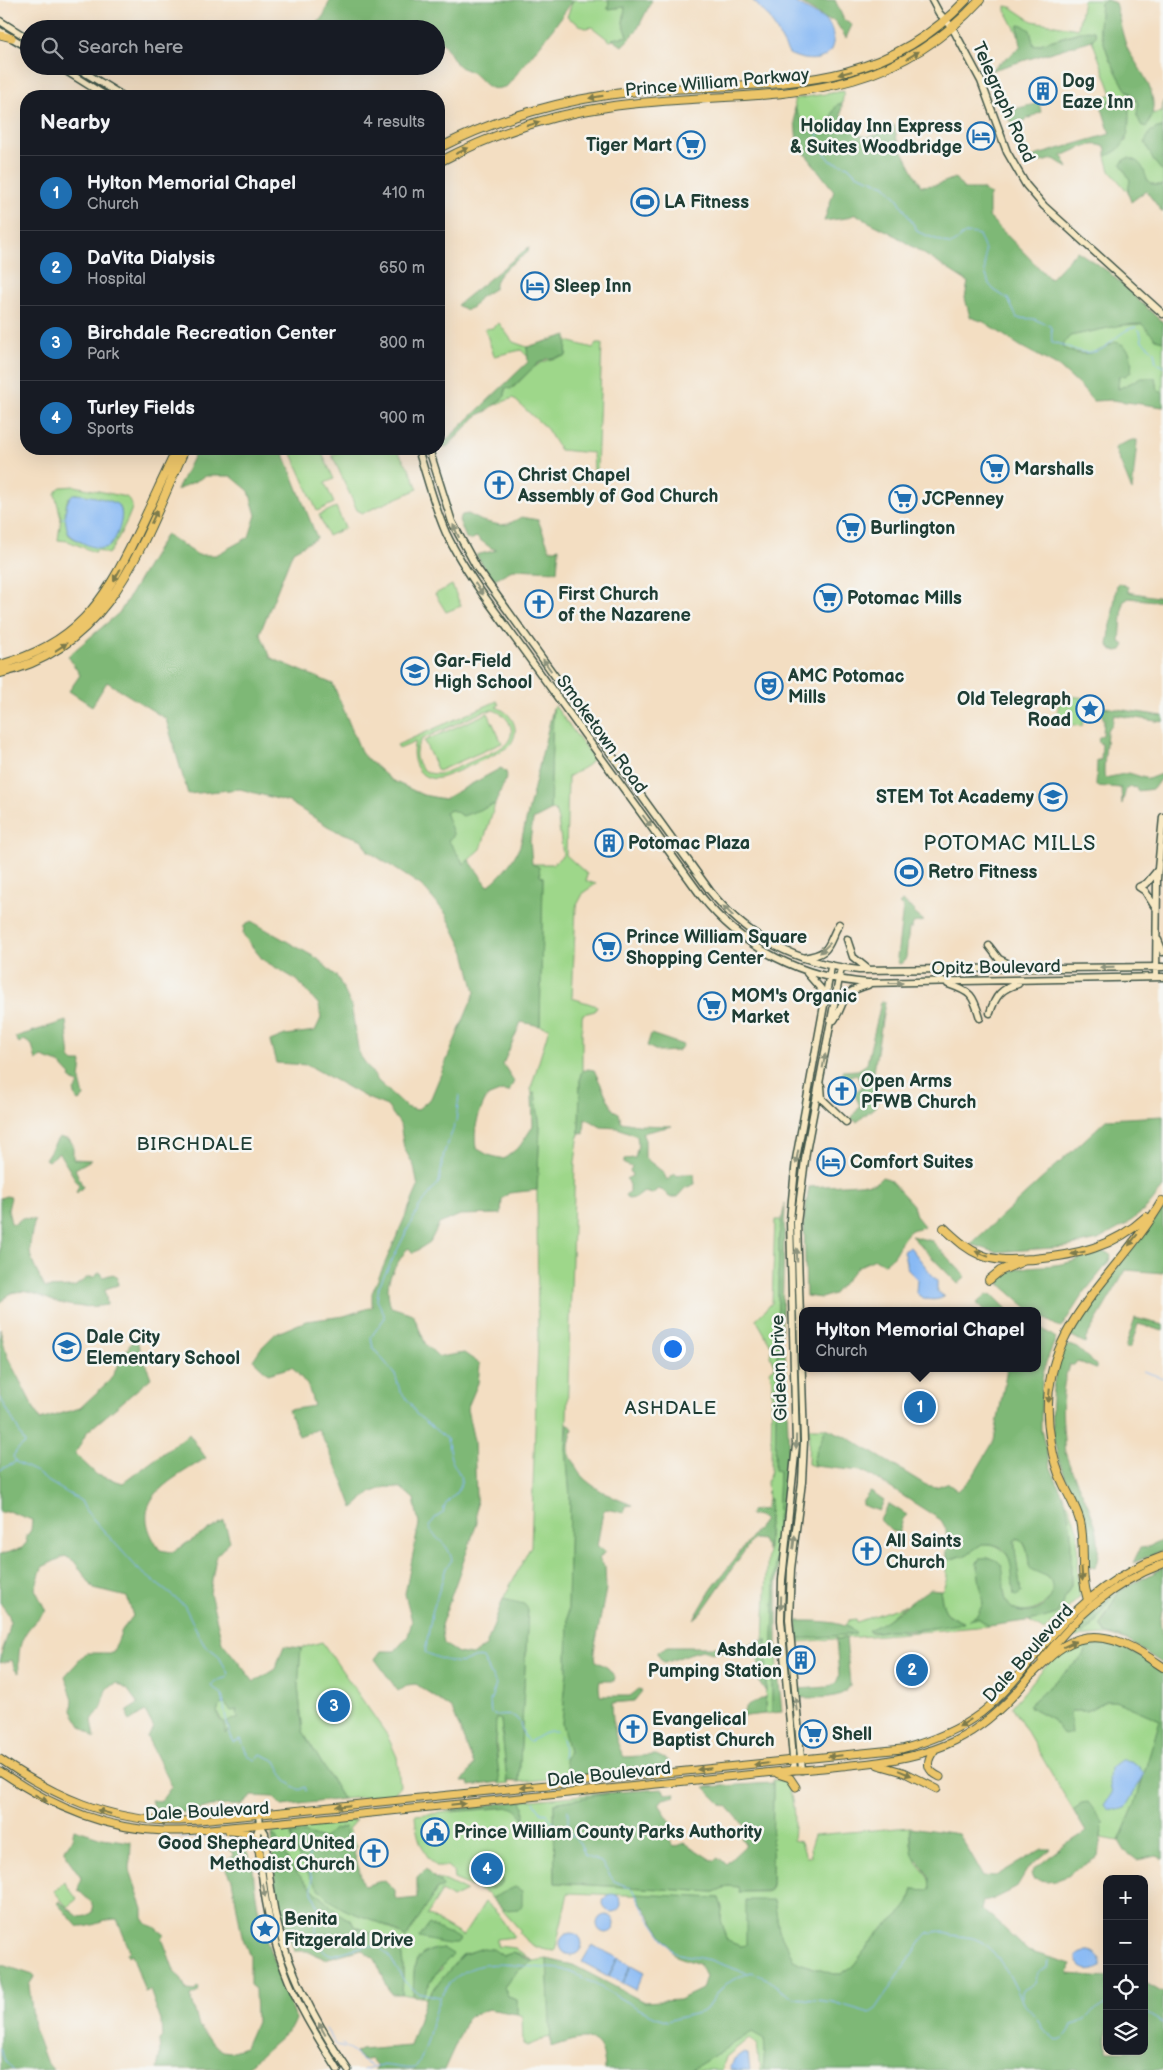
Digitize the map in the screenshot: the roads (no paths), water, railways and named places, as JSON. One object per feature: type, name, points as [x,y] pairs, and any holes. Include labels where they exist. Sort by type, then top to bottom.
[{"type":"highway","name":"Prince William Parkway","points":[[445,146],[512,118],[581,100],[643,91],[797,82],[844,73],[874,63],[909,46],[946,19],[966,0]]},
{"type":"highway","name":"Prince William Parkway","points":[[445,159],[495,136],[537,122],[586,110],[644,102],[801,92],[846,83],[879,72],[925,48],[952,27],[980,0]]},
{"type":"highway","points":[[0,665],[25,657],[49,646],[81,622],[100,601],[123,564],[174,455]]},
{"type":"highway","points":[[0,673],[30,663],[56,650],[78,635],[103,609],[128,572],[182,455]]},
{"type":"highway","points":[[944,1228],[960,1243],[981,1254],[996,1259],[1028,1259],[1076,1254],[1100,1247],[1134,1228],[1162,1200]]},
{"type":"highway","points":[[1088,1600],[1082,1580],[1080,1521],[1058,1471],[1048,1430],[1048,1405],[1052,1376],[1058,1354],[1078,1312],[1162,1200]]},
{"type":"highway","points":[[989,1280],[1000,1271],[1028,1259]]},
{"type":"highway","points":[[1032,1674],[1065,1645],[1095,1637],[1113,1639],[1128,1644],[1163,1667]]},
{"type":"main road","name":"Telegraph Road","points":[[932,0],[939,13],[952,27],[982,81],[1007,152],[1026,185],[1044,206],[1163,314]]},
{"type":"main road","points":[[0,21],[20,33]]},
{"type":"main road","points":[[0,31],[20,43]]},
{"type":"main road","points":[[0,35],[12,38]]},
{"type":"main road","points":[[72,75],[96,90]]},
{"type":"main road","points":[[89,75],[113,90]]},
{"type":"main road","name":"Smoketown Road","points":[[420,455],[435,505],[447,534],[465,567],[716,914],[759,949],[805,970],[829,978]]},
{"type":"main road","name":"Smoketown Road","points":[[431,455],[445,502],[458,535],[477,568],[616,762],[722,904],[740,922],[761,938],[800,958],[831,967]]},
{"type":"main road","points":[[435,505],[445,502]]},
{"type":"main road","points":[[608,767],[616,762]]},
{"type":"main road","points":[[1160,977],[1156,907],[1157,871],[1163,817]]},
{"type":"main road","points":[[1156,907],[1145,891],[1139,887],[1147,883],[1157,871]]},
{"type":"main road","points":[[800,958],[814,956],[825,951],[831,944],[839,924]]},
{"type":"main road","points":[[1156,932],[1163,952]]},
{"type":"main road","points":[[847,939],[853,957],[870,971]]},
{"type":"main road","points":[[989,946],[999,959],[1018,969]]},
{"type":"main road","name":"Opitz Boulevard","points":[[831,967],[870,971],[1160,967]]},
{"type":"main road","name":"Gideon Drive","points":[[802,1770],[798,1760],[781,1620],[782,1580],[796,1445],[789,1247],[791,1200],[796,1160],[831,967]]},
{"type":"main road","name":"Gideon Drive","points":[[799,1307],[797,1243],[800,1195],[806,1152],[841,968]]},
{"type":"main road","points":[[805,970],[821,989],[823,1011]]},
{"type":"main road","name":"Opitz Boulevard","points":[[829,978],[873,983],[1160,977]]},
{"type":"main road","points":[[990,1013],[996,997],[1002,990],[1030,981]]},
{"type":"main road","points":[[944,982],[969,992],[980,1018]]},
{"type":"main road","points":[[831,1022],[838,1014],[842,999],[847,994],[854,989],[873,983]]},
{"type":"main road","points":[[820,1080],[822,1100],[846,1122]]},
{"type":"main road","points":[[791,1304],[799,1304]]},
{"type":"main road","name":"Gideon Drive","points":[[794,1770],[798,1760],[789,1619],[791,1569],[804,1448],[801,1372]]},
{"type":"main road","name":"Dale Boulevard","points":[[0,1759],[31,1780],[62,1797],[112,1814],[140,1819],[177,1821],[259,1815],[902,1749],[931,1740],[957,1728],[994,1701],[1064,1622],[1088,1600],[1119,1577],[1163,1556]]},
{"type":"main road","name":"Dale Boulevard","points":[[0,1771],[55,1805],[104,1822],[147,1830],[181,1831],[260,1825],[794,1770],[870,1764],[913,1757],[934,1751],[988,1720],[1007,1704],[1064,1634],[1100,1598],[1124,1581],[1163,1564]]},
{"type":"main road","points":[[920,1779],[939,1779],[931,1773],[927,1766],[928,1760],[934,1751]]},
{"type":"main road","points":[[870,1764],[893,1768],[920,1779],[936,1789]]},
{"type":"main road","points":[[765,1773],[788,1776],[796,1787]]},
{"type":"main road","points":[[259,1815],[260,1825],[265,1834],[275,1912],[287,1957],[321,2029],[348,2070]]},
{"type":"main road","points":[[260,1825],[257,1833],[269,1921],[284,1970],[310,2024],[338,2070]]},
{"type":"main road","points":[[212,1829],[251,1834],[256,1838],[260,1854]]},
{"type":"water","points":[[752,0],[791,0],[826,20],[832,29],[833,35],[830,51],[821,58],[813,60],[789,54],[769,17]]},
{"type":"water","points":[[73,494],[109,501],[118,505],[121,509],[120,527],[115,539],[108,547],[93,547],[82,543],[69,534],[65,513],[67,502]]},
{"type":"water","points":[[910,1247],[937,1281],[937,1291],[944,1297],[929,1300],[916,1293],[917,1279],[908,1270],[903,1251]]},
{"type":"water","points":[[1121,1760],[1135,1763],[1144,1774],[1125,1808],[1118,1810],[1107,1809],[1104,1805],[1112,1793],[1109,1779],[1110,1768]]},
{"type":"water","points":[[612,1894],[618,1897],[621,1903],[618,1909],[612,1912],[606,1909],[603,1903],[606,1897]]},
{"type":"water","points":[[606,1915],[614,1920],[615,1924],[610,1932],[606,1933],[598,1928],[597,1924],[602,1916]]},
{"type":"water","points":[[571,1933],[579,1936],[582,1944],[579,1952],[571,1955],[563,1952],[560,1944],[563,1936]]},
{"type":"water","points":[[592,1945],[618,1958],[608,1976],[582,1962]]},
{"type":"water","points":[[1086,1951],[1092,1952],[1097,1956],[1101,1961],[1101,1966],[1089,1970],[1078,1964],[1076,1956]]},
{"type":"water","points":[[618,1958],[631,1965],[623,1982],[632,1965],[645,1972],[635,1990],[609,1976]]},
{"type":"water","points":[[742,2053],[748,2054],[750,2070],[730,2070],[734,2059]]},
{"type":"waterway","points":[[817,121],[820,143],[831,161],[848,166],[856,174],[885,185],[898,199],[918,232],[951,245],[966,234],[979,235],[985,250],[985,272],[989,284],[994,290],[1008,299],[1017,318],[1034,319],[1050,326],[1052,343],[1082,352],[1093,352],[1104,348],[1124,331],[1136,327],[1140,331],[1142,341],[1154,351],[1156,362],[1163,367]]},
{"type":"waterway","points":[[459,1095],[456,1121],[444,1153],[439,1182],[419,1207],[379,1286],[377,1300],[384,1314],[384,1319],[371,1337],[373,1348],[395,1374],[400,1391],[411,1404],[416,1414],[447,1439],[452,1462],[461,1480],[460,1487],[446,1504],[443,1513],[435,1518],[429,1527],[447,1548],[452,1560],[446,1568],[432,1613],[425,1652],[438,1658],[460,1663],[473,1658],[483,1658],[496,1685],[490,1701],[491,1713],[515,1717],[529,1742],[548,1731],[556,1731],[561,1736],[563,1743],[563,1758]]},
{"type":"waterway","points":[[1143,1371],[1163,1378]]},
{"type":"waterway","points":[[0,1398],[25,1444],[13,1456],[16,1462],[36,1472],[81,1501],[86,1511],[139,1570],[184,1605],[205,1645],[218,1655],[227,1671],[228,1677],[215,1681],[211,1686],[222,1694],[227,1725],[234,1742],[241,1739],[247,1754],[252,1759],[256,1760],[261,1754],[276,1761],[286,1781],[299,1790],[305,1787],[306,1791]]},
{"type":"waterway","points":[[0,1470],[15,1462]]},
{"type":"waterway","points":[[492,1795],[601,1784],[605,1786]]},
{"type":"waterway","points":[[534,1802],[542,1813],[547,1814],[553,1822],[569,1830]]},
{"type":"waterway","points":[[568,1810],[568,1827],[571,1835],[580,1843],[585,1856],[601,1862],[614,1881],[633,1889],[645,1912],[672,1950],[679,1954],[710,1960],[746,1973]]},
{"type":"waterway","points":[[84,1811],[127,1822]]},
{"type":"waterway","points":[[211,1822],[247,1820]]},
{"type":"waterway","points":[[179,1838],[240,1835]]},
{"type":"waterway","points":[[310,1847],[308,1864],[312,1879],[312,1892],[320,1911],[316,1930],[322,1948],[327,1953],[333,1955],[367,1945],[381,1948],[391,1959],[405,1982],[417,1992],[439,1997]]},
{"type":"waterway","points":[[364,2070],[378,2066],[415,2068],[425,2049],[436,2007],[446,1988],[465,1971],[476,1967],[498,1964],[568,1971],[667,2021],[701,2012],[707,2008],[715,1995],[726,1984],[752,1972],[769,1980],[782,1991],[796,1998],[833,2002],[870,2013],[876,2009],[928,1933],[940,1931],[951,1935],[973,1938],[982,1942],[994,1953],[1007,1971],[1024,2004],[1036,2017],[1042,2028],[1056,2040],[1066,2035],[1072,2025],[1082,2021],[1103,2006]]},
{"type":"waterway","points":[[1022,1997],[1022,1991],[1035,1983],[1039,1971],[1048,1968],[1049,1960]]},
{"type":"waterway","points":[[1148,2014],[1163,2023]]},
{"type":"waterway","points":[[326,2029],[337,2046],[344,2048]]},
{"type":"waterway","points":[[342,2044],[371,2065]]},
{"type":"waterway","points":[[0,2048],[5,2061],[13,2070]]},
{"type":"place","name":"Dog Eaze Inn","points":[[1043,91]]},
{"type":"place","name":"Holiday Inn Express & Suites Woodbridge","points":[[981,136]]},
{"type":"place","name":"Tiger Mart","points":[[691,145]]},
{"type":"place","name":"LA Fitness","points":[[645,202]]},
{"type":"place","name":"Sleep Inn","points":[[535,286]]},
{"type":"place","name":"Marshalls","points":[[995,469]]},
{"type":"place","name":"Christ Chapel Assembly of God Church","points":[[499,485]]},
{"type":"place","name":"JCPenney","points":[[903,499]]},
{"type":"place","name":"Burlington","points":[[851,528]]},
{"type":"place","name":"Potomac Mills","points":[[828,598]]},
{"type":"place","name":"First Church of the Nazarene","points":[[539,604]]},
{"type":"place","name":"Gar-Field High School","points":[[415,671]]},
{"type":"place","name":"AMC Potomac Mills","points":[[769,686]]},
{"type":"place","name":"Old Telegraph Road","points":[[1090,709]]},
{"type":"place","name":"STEM Tot Academy","points":[[1053,797]]},
{"type":"place","name":"Potomac Plaza","points":[[609,843]]},
{"type":"place","name":"Retro Fitness","points":[[909,872]]},
{"type":"place","name":"Prince William Square Shopping Center","points":[[607,947]]},
{"type":"place","name":"MOM's Organic Market","points":[[712,1006]]},
{"type":"place","name":"Open Arms PFWB Church","points":[[842,1091]]},
{"type":"place","name":"Comfort Suites","points":[[831,1162]]},
{"type":"place","name":"Dale City Elementary School","points":[[67,1347]]},
{"type":"place","name":"Hylton Memorial Chapel","points":[[920,1407]]},
{"type":"place","name":"All Saints Church","points":[[867,1551]]},
{"type":"place","name":"Ashdale Pumping Station","points":[[801,1660]]},
{"type":"place","name":"DaVita Dialysis","points":[[912,1670]]},
{"type":"place","name":"Birchdale Recreation Center","points":[[334,1706]]},
{"type":"place","name":"Evangelical Baptist Church","points":[[633,1729]]},
{"type":"place","name":"Shell","points":[[813,1734]]},
{"type":"place","name":"Prince William County Parks Authority","points":[[435,1832]]},
{"type":"place","name":"Good Shepheard United Methodist Church","points":[[374,1853]]},
{"type":"place","name":"Turley Fields","points":[[487,1869]]},
{"type":"place","name":"Benita Fitzgerald Drive","points":[[265,1929]]},
{"type":"district","name":"POTOMAC MILLS","points":[[1010,843]]},
{"type":"district","name":"BIRCHDALE","points":[[195,1143]]},
{"type":"district","name":"ASHDALE","points":[[671,1407]]}]
